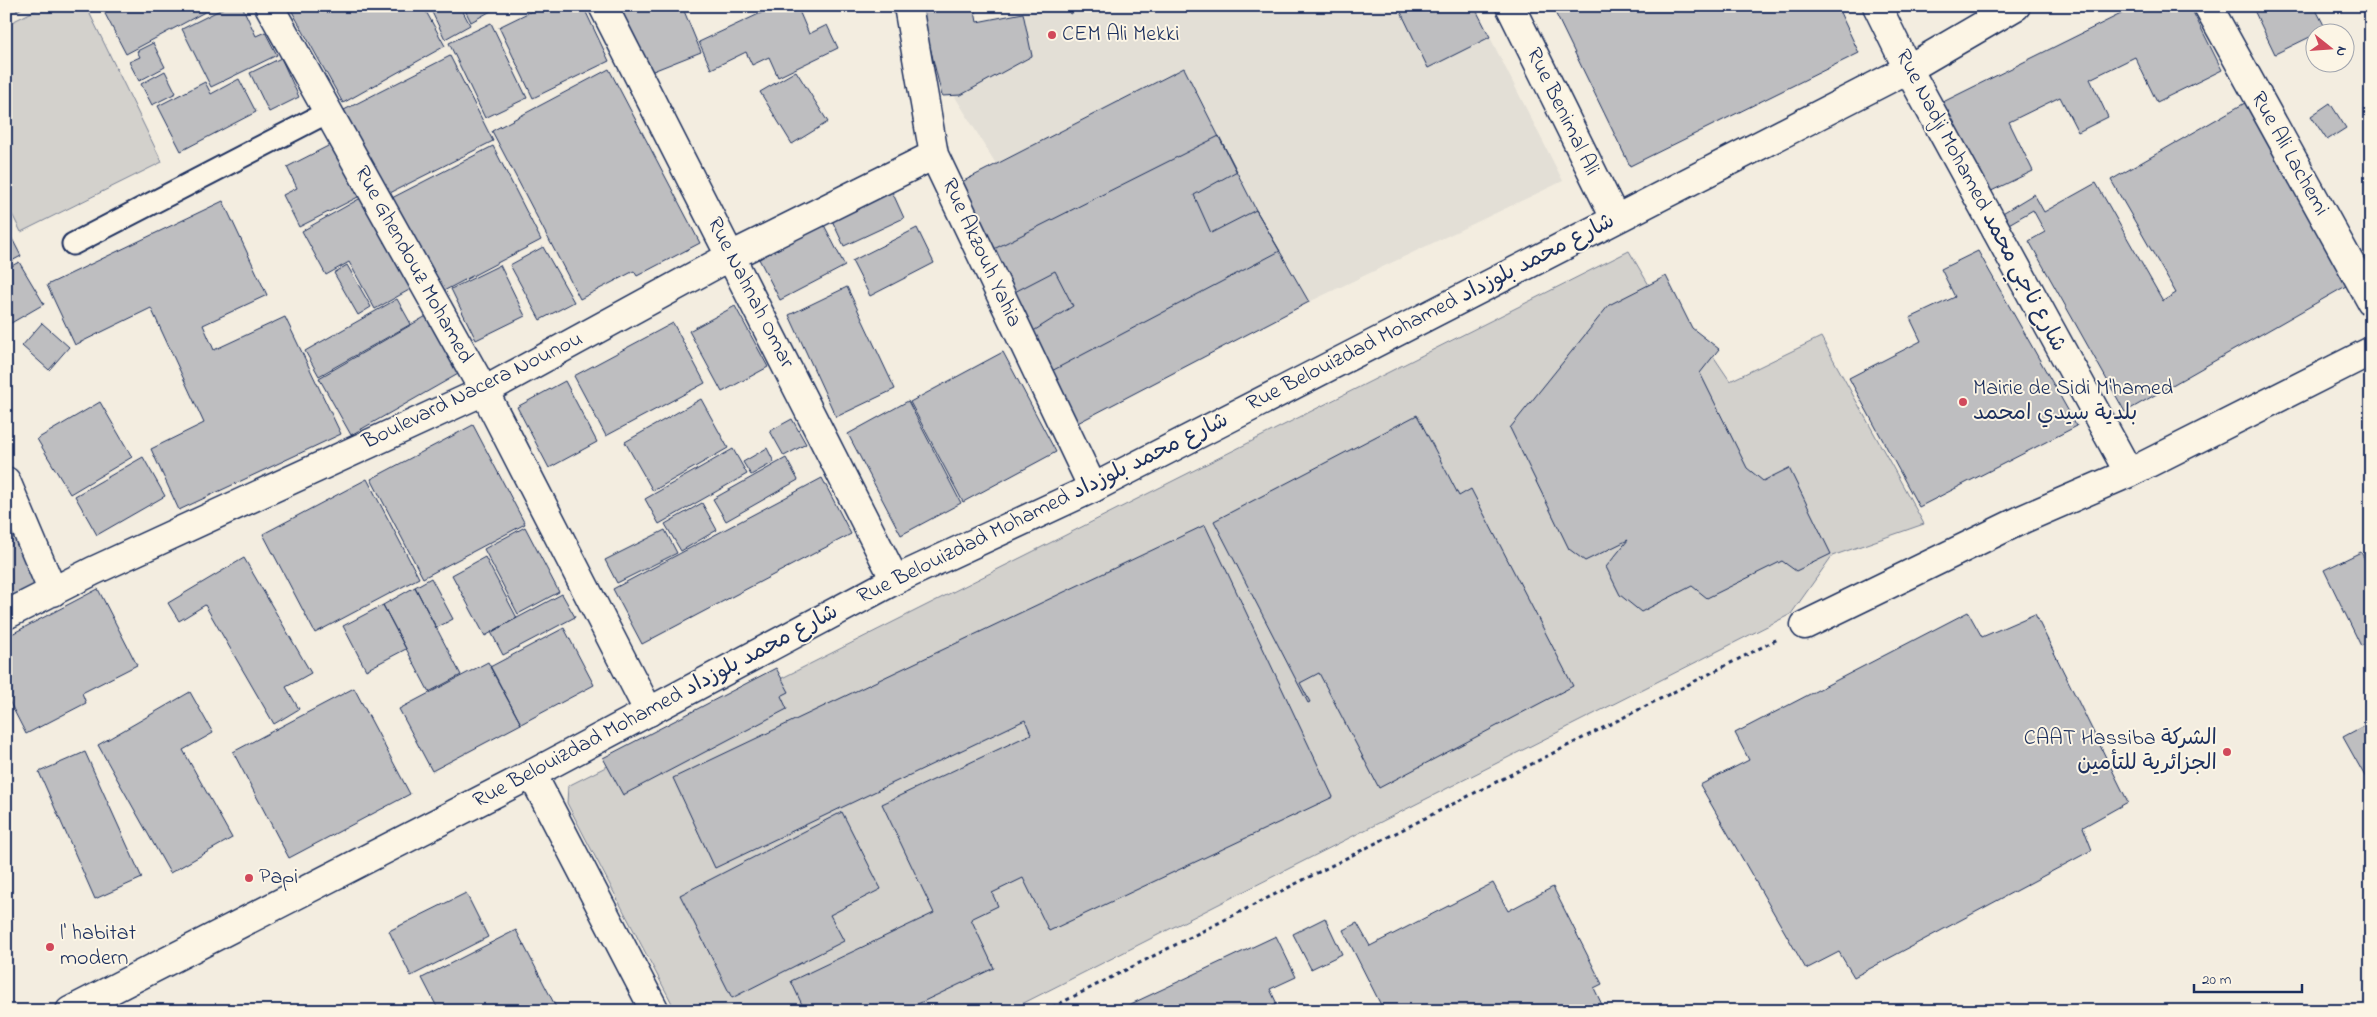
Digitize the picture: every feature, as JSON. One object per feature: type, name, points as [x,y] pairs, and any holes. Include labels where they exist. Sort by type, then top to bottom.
[{"type":"street","name":"Rue Ghendouz Mohamed","points":[[269,6],[484,391],[649,712]]},
{"type":"street","name":"Rue Nahnah Omar","points":[[603,6],[732,256],[895,580]]},
{"type":"street","name":"Rue Akzouh Yahia","points":[[908,6],[934,155],[1093,488]]},
{"type":"street","name":"Rue Benimal Ali","points":[[1510,6],[1615,218]]},
{"type":"street","name":"Rue Nadji Mohamed شارع ناجي محمد","points":[[1877,6],[1908,69],[2129,473]]},
{"type":"street","name":"Rue Belouizdad Mohamed شارع محمد بلوزداد","points":[[70,1011],[532,774],[895,580],[1093,488],[1908,69],[2016,6]]},
{"type":"street","name":"Rue Ali Lachemi","points":[[2208,6],[2371,301]]},
{"type":"street","name":"Boulevard Nacera Nounou","points":[[6,616],[93,571],[484,391],[732,256],[934,155]]},
{"type":"street","points":[[1805,625],[2023,519],[2129,473],[2371,351]]},
{"type":"street","points":[[6,481],[53,592]]},
{"type":"street","points":[[532,774],[655,1011]]},
{"type":"lane","points":[[73,244],[328,112]]},
{"type":"path","points":[[1045,1011],[1805,625]]},
{"type":"shaded area","points":[[44,6],[86,6],[162,162],[21,232],[6,202],[6,25]]},
{"type":"shaded area","points":[[1022,6],[1474,6],[1563,181],[1309,302],[1068,428],[952,187],[996,164],[954,95],[1032,56]]},
{"type":"shaded area","points":[[1629,251],[1690,355],[1707,347],[1730,381],[1821,337],[1924,524],[1832,556],[1791,614],[1008,1011],[676,1011],[567,803],[568,786]]},
{"type":"building","points":[[14,6],[25,6],[17,11]]},
{"type":"building","points":[[101,6],[216,6],[126,54]]},
{"type":"building","points":[[228,6],[242,6],[256,36],[265,32],[277,55],[211,87],[182,29]]},
{"type":"building","points":[[289,6],[423,6],[445,46],[343,103]]},
{"type":"building","points":[[429,6],[460,6],[470,25],[445,39]]},
{"type":"building","points":[[463,6],[500,6],[471,22]]},
{"type":"building","points":[[542,6],[583,6],[609,61],[533,98],[499,27]]},
{"type":"building","points":[[620,6],[682,6],[701,52],[648,73]]},
{"type":"building","points":[[776,6],[797,6],[809,34],[827,25],[838,48],[778,77],[769,57],[752,65],[746,52],[711,69],[699,42]]},
{"type":"building","points":[[920,6],[974,6],[977,22],[1023,13],[1032,56],[961,95],[942,96]]},
{"type":"building","points":[[1066,6],[1085,6],[1070,14]]},
{"type":"building","points":[[1398,6],[1474,6],[1490,37],[1428,68]]},
{"type":"building","points":[[1552,6],[1837,6],[1859,53],[1630,166]]},
{"type":"building","points":[[2137,6],[2190,6],[2222,70],[2157,102],[2135,57],[2090,79],[2108,117],[2078,132],[2060,97],[2009,122],[2033,171],[1985,194],[1941,103]]},
{"type":"building","points":[[2252,6],[2314,6],[2322,22],[2304,22],[2304,40],[2275,54]]},
{"type":"building","points":[[491,23],[527,98],[485,118],[449,43]]},
{"type":"building","points":[[153,43],[165,67],[139,81],[129,62],[140,57],[137,51]]},
{"type":"building","points":[[450,56],[493,141],[386,195],[344,110]]},
{"type":"building","points":[[281,58],[299,97],[269,112],[250,73]]},
{"type":"building","points":[[1184,68],[1256,210],[1309,302],[1068,428],[952,187]]},
{"type":"building","points":[[609,69],[700,243],[637,276],[634,271],[580,299],[492,131]]},
{"type":"building","points":[[165,71],[176,93],[152,105],[141,84]]},
{"type":"building","points":[[796,71],[828,122],[792,144],[760,92]]},
{"type":"building","points":[[239,79],[256,112],[181,151],[158,106],[205,82],[211,94]]},
{"type":"building","points":[[2250,100],[2353,282],[2125,412],[2029,241],[2045,232],[2033,210],[2007,225],[2001,214],[2034,194],[2044,212],[2096,183],[2163,301],[2176,293],[2111,180]]},
{"type":"building","points":[[2330,103],[2346,128],[2327,140],[2311,116]]},
{"type":"building","points":[[1219,136],[1237,171],[1194,195],[1211,233],[1256,210],[1280,251],[1044,375],[1024,337],[1073,306],[1055,271],[1005,297],[984,254]]},
{"type":"building","points":[[332,144],[358,197],[299,227],[283,195],[297,188],[287,167]]},
{"type":"building","points":[[493,146],[541,240],[436,295],[388,200]]},
{"type":"building","points":[[889,185],[904,218],[844,246],[829,214]]},
{"type":"building","points":[[368,194],[418,285],[375,309],[349,262],[326,275],[302,231]]},
{"type":"building","points":[[223,201],[267,295],[203,325],[214,350],[285,317],[341,434],[179,510],[151,449],[204,423],[151,308],[75,345],[47,285]]},
{"type":"building","points":[[824,225],[845,266],[780,300],[759,259]]},
{"type":"building","points":[[6,227],[21,256],[6,264]]},
{"type":"building","points":[[917,228],[934,263],[870,296],[852,261]]},
{"type":"building","points":[[543,247],[574,302],[540,320],[510,265]]},
{"type":"building","name":"Mairie de Sidi M'hamed بلدية سيدي امحمد","points":[[1978,251],[2077,426],[1919,507],[1849,378],[1921,341],[1910,318],[1955,297],[1941,269]]},
{"type":"building","points":[[19,262],[44,304],[6,326],[6,269]]},
{"type":"building","points":[[347,265],[371,307],[358,315],[334,273]]},
{"type":"building","points":[[500,265],[525,316],[476,340],[451,289]]},
{"type":"building","points":[[1666,276],[1692,328],[1719,349],[1700,373],[1747,468],[1763,481],[1789,468],[1831,554],[1796,571],[1782,561],[1707,598],[1692,586],[1641,612],[1620,595],[1606,567],[1628,540],[1585,561],[1569,549],[1510,428],[1609,305]]},
{"type":"building","points":[[847,287],[895,389],[836,417],[789,315]]},
{"type":"building","points":[[397,299],[411,324],[319,376],[305,351]]},
{"type":"building","points":[[735,306],[768,367],[722,392],[689,331]]},
{"type":"building","points":[[435,311],[467,369],[351,435],[319,378]]},
{"type":"building","points":[[42,323],[69,347],[49,370],[22,346]]},
{"type":"building","points":[[673,323],[705,383],[606,436],[574,376]]},
{"type":"building","points":[[1003,352],[1056,452],[963,502],[910,402]]},
{"type":"building","points":[[565,381],[597,442],[549,468],[517,407]]},
{"type":"building","points":[[701,399],[728,448],[653,491],[625,442]]},
{"type":"building","points":[[908,401],[961,503],[901,535],[848,434]]},
{"type":"building","points":[[100,402],[132,457],[70,494],[37,439]]},
{"type":"building","points":[[1417,415],[1459,496],[1471,489],[1573,686],[1379,788],[1319,673],[1300,683],[1310,702],[1308,703],[1214,521]]},
{"type":"building","points":[[792,419],[806,444],[784,456],[770,431]]},
{"type":"building","points":[[473,425],[525,524],[423,578],[371,479]]},
{"type":"building","points":[[767,448],[774,462],[751,475],[743,462]]},
{"type":"building","points":[[733,449],[747,474],[659,524],[645,499]]},
{"type":"building","points":[[143,457],[165,496],[97,535],[75,496]]},
{"type":"building","points":[[786,458],[798,480],[726,521],[713,499]]},
{"type":"building","points":[[822,478],[851,534],[642,644],[613,589]]},
{"type":"building","points":[[367,479],[419,578],[315,633],[263,534]]},
{"type":"building","points":[[702,503],[717,530],[681,551],[665,524]]},
{"type":"building","points":[[6,512],[42,582],[6,600]]},
{"type":"building","points":[[1205,525],[1333,797],[1049,931],[1023,878],[992,893],[998,906],[971,919],[994,968],[903,1011],[805,1011],[791,981],[934,913],[882,804],[1031,734],[1025,720],[715,868],[673,778]]},
{"type":"building","points":[[525,527],[559,592],[518,614],[484,549]]},
{"type":"building","points":[[665,530],[677,553],[617,583],[605,560]]},
{"type":"building","points":[[2361,552],[2371,572],[2371,641],[2361,646],[2324,570]]},
{"type":"building","points":[[485,557],[517,618],[485,636],[452,575]]},
{"type":"building","points":[[244,558],[311,673],[286,687],[299,709],[274,724],[205,605],[179,621],[168,603]]},
{"type":"building","points":[[431,578],[453,619],[436,628],[415,587]]},
{"type":"building","points":[[415,587],[461,675],[429,692],[383,605]]},
{"type":"building","points":[[98,589],[137,665],[82,693],[86,703],[26,734],[6,695],[6,637]]},
{"type":"building","points":[[562,594],[575,617],[503,655],[491,632]]},
{"type":"building","points":[[383,605],[406,649],[366,670],[343,626]]},
{"type":"building","points":[[1968,612],[1982,637],[2035,614],[2128,802],[2083,827],[2092,850],[1854,977],[1839,952],[1806,969],[1700,785],[1749,760],[1735,733]]},
{"type":"building","points":[[564,628],[594,685],[521,724],[490,667]]},
{"type":"building","points":[[488,662],[521,724],[432,771],[399,709]]},
{"type":"building","points":[[776,668],[789,692],[781,696],[787,709],[623,795],[603,758]]},
{"type":"building","points":[[354,688],[410,794],[289,858],[233,752]]},
{"type":"building","points":[[190,692],[213,733],[183,750],[232,838],[170,873],[98,745]]},
{"type":"building","points":[[2371,722],[2371,787],[2343,737]]},
{"type":"building","points":[[85,752],[142,878],[95,899],[39,772]]},
{"type":"building","points":[[842,812],[881,889],[830,915],[844,941],[732,998],[680,895]]},
{"type":"building","points":[[1493,883],[1508,911],[1553,887],[1602,984],[1594,988],[1605,1011],[1384,1011],[1343,930],[1357,923],[1370,946]]},
{"type":"building","points":[[466,893],[488,937],[411,976],[389,931]]},
{"type":"building","points":[[1325,918],[1342,954],[1311,969],[1293,934]]},
{"type":"building","points":[[516,930],[558,1011],[439,1011],[422,978]]},
{"type":"building","points":[[1276,936],[1296,977],[1270,989],[1277,1004],[1262,1011],[1116,1011]]},
{"type":"place","name":"CEM Ali Mekki","points":[[1052,35]]},
{"type":"place","name":"Mairie de Sidi M'hamed بلدية سيدي امحمد","points":[[1963,402]]},
{"type":"place","name":"CAAT Hassiba الشركة الجزائرية للتأمين","points":[[2227,752]]},
{"type":"place","name":"Papi","points":[[249,878]]},
{"type":"place","name":"l' habitat modern","points":[[50,947]]}]
